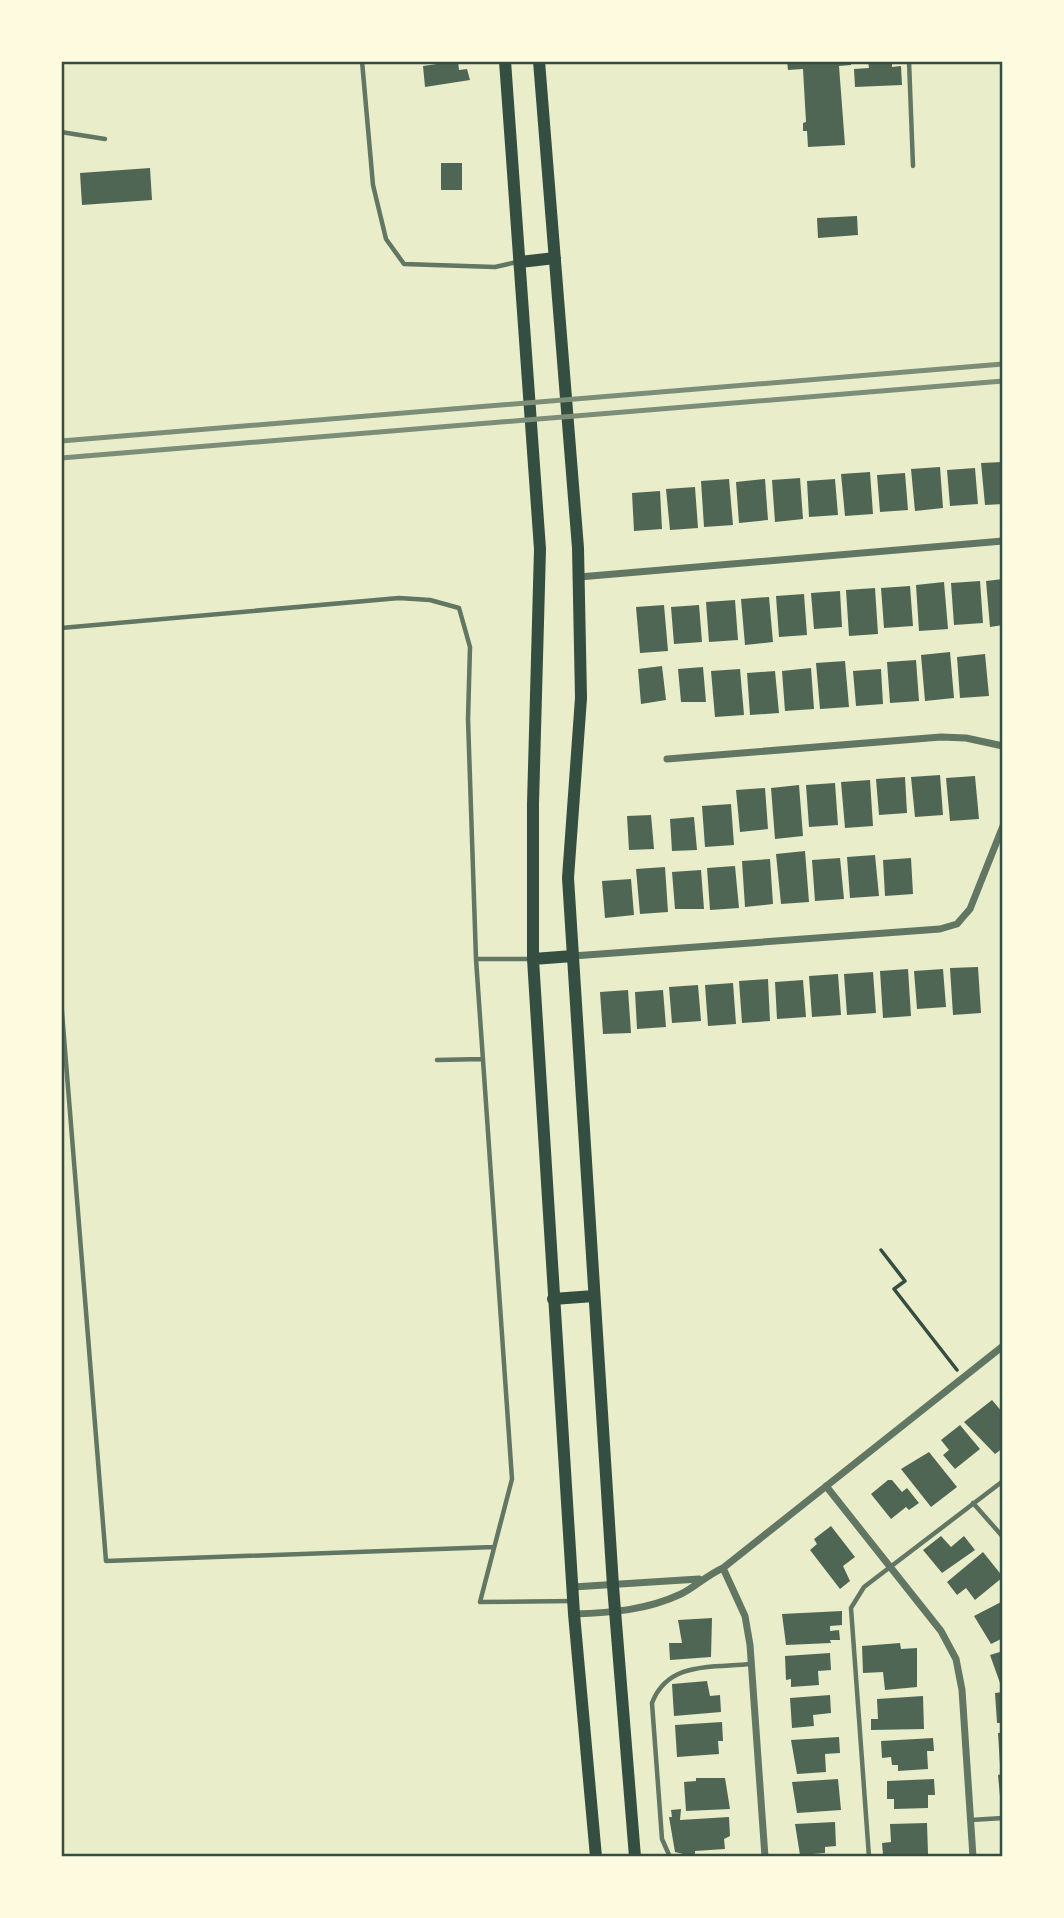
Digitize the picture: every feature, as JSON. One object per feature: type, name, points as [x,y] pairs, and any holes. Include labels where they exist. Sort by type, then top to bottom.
[{"type":"main road","points":[[505,61],[540,549],[533,804],[533,959],[574,1608],[596,1857]]},
{"type":"main road","points":[[538,61],[579,577],[581,698],[568,878],[612,1586],[635,1857]]},
{"type":"main road","points":[[520,262],[555,258]]},
{"type":"main road","points":[[533,959],[573,956]]},
{"type":"main road","points":[[553,1299],[594,1296]]},
{"type":"street","points":[[579,577],[1003,541]]},
{"type":"street","points":[[667,759],[941,737],[966,738],[1003,746]]},
{"type":"street","points":[[573,956],[940,929],[957,924],[971,909],[1003,826]]},
{"type":"street","points":[[574,1608],[616,1613],[682,1593],[700,1579],[723,1568],[1003,1346]]},
{"type":"street","points":[[826,1486],[941,1631],[956,1659],[961,1689],[973,1857]]},
{"type":"street","points":[[723,1568],[745,1616],[765,1857]]},
{"type":"street","points":[[573,1587],[700,1579]]},
{"type":"lane","points":[[362,61],[373,185],[386,239],[404,264],[495,267],[520,262]]},
{"type":"lane","points":[[909,61],[914,166]]},
{"type":"lane","points":[[61,132],[105,139]]},
{"type":"lane","points":[[61,628],[399,598],[430,600],[459,608],[470,647],[468,719],[476,959],[512,1479],[480,1602],[574,1608]]},
{"type":"lane","points":[[476,959],[533,959]]},
{"type":"lane","points":[[61,1000],[106,1562],[494,1547]]},
{"type":"lane","points":[[437,1060],[482,1059]]},
{"type":"lane","points":[[869,1857],[851,1608],[864,1587],[1003,1481]]},
{"type":"lane","points":[[973,1503],[1003,1537]]},
{"type":"lane","points":[[670,1857],[662,1839],[652,1703],[657,1689],[669,1677],[685,1670],[751,1664]]},
{"type":"lane","points":[[971,1820],[1003,1818]]},
{"type":"path","points":[[881,1250],[905,1281],[894,1289],[963,1378]]},
{"type":"building","points":[[437,61],[458,61],[459,70],[467,69],[470,80],[425,87],[423,66],[437,64]]},
{"type":"building","points":[[787,61],[851,61],[851,65],[839,66],[845,145],[808,147],[807,131],[803,131],[803,123],[806,122],[803,69],[788,70]]},
{"type":"building","points":[[868,61],[892,61],[892,67],[901,66],[902,85],[855,87],[854,69],[869,68]]},
{"type":"building","points":[[441,163],[462,163],[462,190],[441,190]]},
{"type":"building","points":[[150,168],[152,200],[82,205],[80,173]]},
{"type":"building","points":[[857,216],[858,235],[818,238],[817,218]]},
{"type":"building","points":[[1003,462],[1003,504],[985,505],[981,463]]},
{"type":"building","points":[[940,467],[943,508],[915,511],[911,469]]},
{"type":"building","points":[[975,468],[978,504],[950,506],[947,470]]},
{"type":"building","points":[[870,472],[873,514],[845,516],[841,474]]},
{"type":"building","points":[[905,473],[908,510],[880,512],[877,475]]},
{"type":"building","points":[[800,478],[803,519],[775,522],[772,480]]},
{"type":"building","points":[[729,479],[733,525],[704,527],[701,481]]},
{"type":"building","points":[[765,479],[768,520],[739,523],[736,482]]},
{"type":"building","points":[[835,479],[838,515],[809,517],[807,481]]},
{"type":"building","points":[[695,487],[698,528],[670,530],[666,489]]},
{"type":"building","points":[[660,491],[662,529],[634,531],[632,493]]},
{"type":"building","points":[[1003,579],[1003,625],[990,627],[986,581]]},
{"type":"building","points":[[980,581],[983,623],[954,625],[951,583]]},
{"type":"building","points":[[944,582],[948,629],[919,631],[916,585]]},
{"type":"building","points":[[910,586],[913,626],[884,628],[881,588]]},
{"type":"building","points":[[875,588],[878,634],[849,636],[846,590]]},
{"type":"building","points":[[840,591],[842,627],[814,629],[811,593]]},
{"type":"building","points":[[804,594],[807,635],[779,637],[776,596]]},
{"type":"building","points":[[769,597],[773,642],[745,645],[741,599]]},
{"type":"building","points":[[735,600],[738,640],[709,642],[706,602]]},
{"type":"building","points":[[664,605],[668,651],[640,653],[636,607]]},
{"type":"building","points":[[699,605],[702,642],[674,644],[671,607]]},
{"type":"building","points":[[950,652],[954,698],[925,701],[921,655]]},
{"type":"building","points":[[985,654],[989,696],[960,698],[957,657]]},
{"type":"building","points":[[916,660],[919,701],[890,703],[887,662]]},
{"type":"building","points":[[845,661],[849,707],[820,709],[816,663]]},
{"type":"building","points":[[662,666],[666,700],[641,704],[638,669]]},
{"type":"building","points":[[703,667],[706,702],[681,702],[678,669]]},
{"type":"building","points":[[811,668],[814,709],[785,711],[782,671]]},
{"type":"building","points":[[740,669],[744,715],[715,717],[711,671]]},
{"type":"building","points":[[881,669],[883,704],[856,706],[853,671]]},
{"type":"building","points":[[775,671],[779,713],[750,715],[747,673]]},
{"type":"building","points":[[940,775],[943,815],[915,817],[911,777]]},
{"type":"building","points":[[975,776],[979,819],[950,821],[946,778]]},
{"type":"building","points":[[905,777],[907,813],[879,815],[876,779]]},
{"type":"building","points":[[870,780],[873,826],[845,828],[841,782]]},
{"type":"building","points":[[835,783],[838,825],[809,827],[806,785]]},
{"type":"building","points":[[799,785],[803,836],[775,839],[771,788]]},
{"type":"building","points":[[765,788],[768,829],[740,832],[736,790]]},
{"type":"building","points":[[731,804],[734,845],[705,847],[702,806]]},
{"type":"building","points":[[651,815],[654,849],[629,850],[627,816]]},
{"type":"building","points":[[694,817],[697,850],[672,851],[670,819]]},
{"type":"building","points":[[805,851],[809,902],[781,904],[776,854]]},
{"type":"building","points":[[875,855],[879,896],[850,898],[847,857]]},
{"type":"building","points":[[840,858],[844,899],[815,901],[812,860]]},
{"type":"building","points":[[911,858],[913,894],[885,896],[883,860]]},
{"type":"building","points":[[770,859],[773,904],[745,907],[742,861]]},
{"type":"building","points":[[735,866],[739,908],[710,910],[707,868]]},
{"type":"building","points":[[665,867],[668,912],[640,914],[636,869]]},
{"type":"building","points":[[701,870],[704,909],[675,909],[672,872]]},
{"type":"building","points":[[631,879],[634,915],[605,918],[602,881]]},
{"type":"building","points":[[978,967],[981,1013],[953,1015],[950,968]]},
{"type":"building","points":[[908,969],[911,1016],[883,1018],[880,971]]},
{"type":"building","points":[[943,969],[946,1007],[917,1009],[914,971]]},
{"type":"building","points":[[873,972],[876,1013],[847,1015],[844,974]]},
{"type":"building","points":[[838,974],[841,1015],[812,1017],[809,976]]},
{"type":"building","points":[[768,979],[770,1021],[742,1023],[739,981]]},
{"type":"building","points":[[803,980],[806,1017],[777,1019],[775,982]]},
{"type":"building","points":[[733,983],[736,1024],[708,1026],[705,985]]},
{"type":"building","points":[[698,985],[701,1021],[672,1023],[669,987]]},
{"type":"building","points":[[628,990],[631,1033],[603,1034],[600,992]]},
{"type":"building","points":[[663,990],[666,1027],[637,1029],[635,992]]},
{"type":"building","points":[[992,1400],[1003,1413],[1003,1448],[995,1454],[964,1422]]},
{"type":"building","points":[[960,1425],[980,1449],[955,1469],[943,1455],[949,1450],[941,1440]]},
{"type":"building","points":[[929,1452],[957,1487],[931,1507],[901,1469]]},
{"type":"building","points":[[888,1480],[892,1480],[902,1492],[907,1488],[919,1503],[909,1510],[906,1507],[891,1519],[871,1494]]},
{"type":"building","points":[[831,1526],[855,1557],[843,1566],[850,1581],[840,1589],[810,1550],[817,1544],[814,1539]]},
{"type":"building","points":[[941,1536],[951,1547],[964,1536],[975,1550],[942,1573],[923,1550]]},
{"type":"building","points":[[983,1552],[1003,1577],[975,1600],[966,1588],[957,1595],[947,1582]]},
{"type":"building","points":[[1003,1601],[1003,1638],[991,1644],[974,1616]]},
{"type":"building","points":[[842,1611],[842,1625],[830,1626],[830,1631],[839,1630],[840,1640],[830,1640],[831,1643],[786,1645],[782,1614]]},
{"type":"building","points":[[712,1618],[711,1657],[670,1660],[669,1643],[682,1643],[678,1620]]},
{"type":"building","points":[[900,1643],[901,1649],[917,1648],[917,1687],[885,1690],[883,1672],[863,1673],[862,1646]]},
{"type":"building","points":[[1003,1651],[1003,1682],[1000,1683],[990,1655]]},
{"type":"building","points":[[830,1653],[831,1670],[818,1671],[819,1685],[791,1687],[791,1679],[786,1680],[785,1656]]},
{"type":"building","points":[[707,1681],[710,1696],[720,1695],[721,1712],[674,1716],[672,1684]]},
{"type":"building","points":[[1003,1692],[1003,1723],[997,1723],[995,1693]]},
{"type":"building","points":[[830,1695],[831,1713],[813,1715],[814,1726],[792,1728],[790,1698]]},
{"type":"building","points":[[923,1696],[924,1729],[871,1730],[871,1719],[878,1719],[877,1699]]},
{"type":"building","points":[[722,1722],[723,1741],[718,1741],[719,1754],[677,1757],[675,1725]]},
{"type":"building","points":[[998,1733],[1003,1733],[1003,1765],[1000,1765]]},
{"type":"building","points":[[839,1737],[840,1753],[825,1754],[826,1772],[797,1774],[791,1740]]},
{"type":"building","points":[[933,1738],[934,1751],[927,1751],[928,1769],[898,1771],[898,1765],[892,1765],[891,1757],[882,1758],[881,1741]]},
{"type":"building","points":[[1003,1774],[1003,1807],[1001,1807],[998,1775]]},
{"type":"building","points":[[696,1778],[725,1778],[730,1809],[686,1811],[684,1782],[696,1781]]},
{"type":"building","points":[[838,1779],[841,1810],[797,1813],[792,1782]]},
{"type":"building","points":[[934,1779],[935,1795],[928,1795],[928,1808],[894,1809],[894,1799],[887,1799],[887,1781]]},
{"type":"building","points":[[681,1809],[680,1820],[729,1817],[730,1836],[724,1839],[725,1849],[695,1851],[695,1857],[675,1852],[669,1817],[672,1817],[671,1810]]},
{"type":"building","points":[[835,1822],[836,1846],[825,1847],[825,1853],[800,1855],[795,1824]]},
{"type":"building","points":[[927,1823],[928,1854],[883,1855],[882,1843],[891,1842],[890,1824]]},
{"type":"railway","points":[[61,441],[1003,364]]},
{"type":"railway","points":[[61,458],[1003,381]]}]
